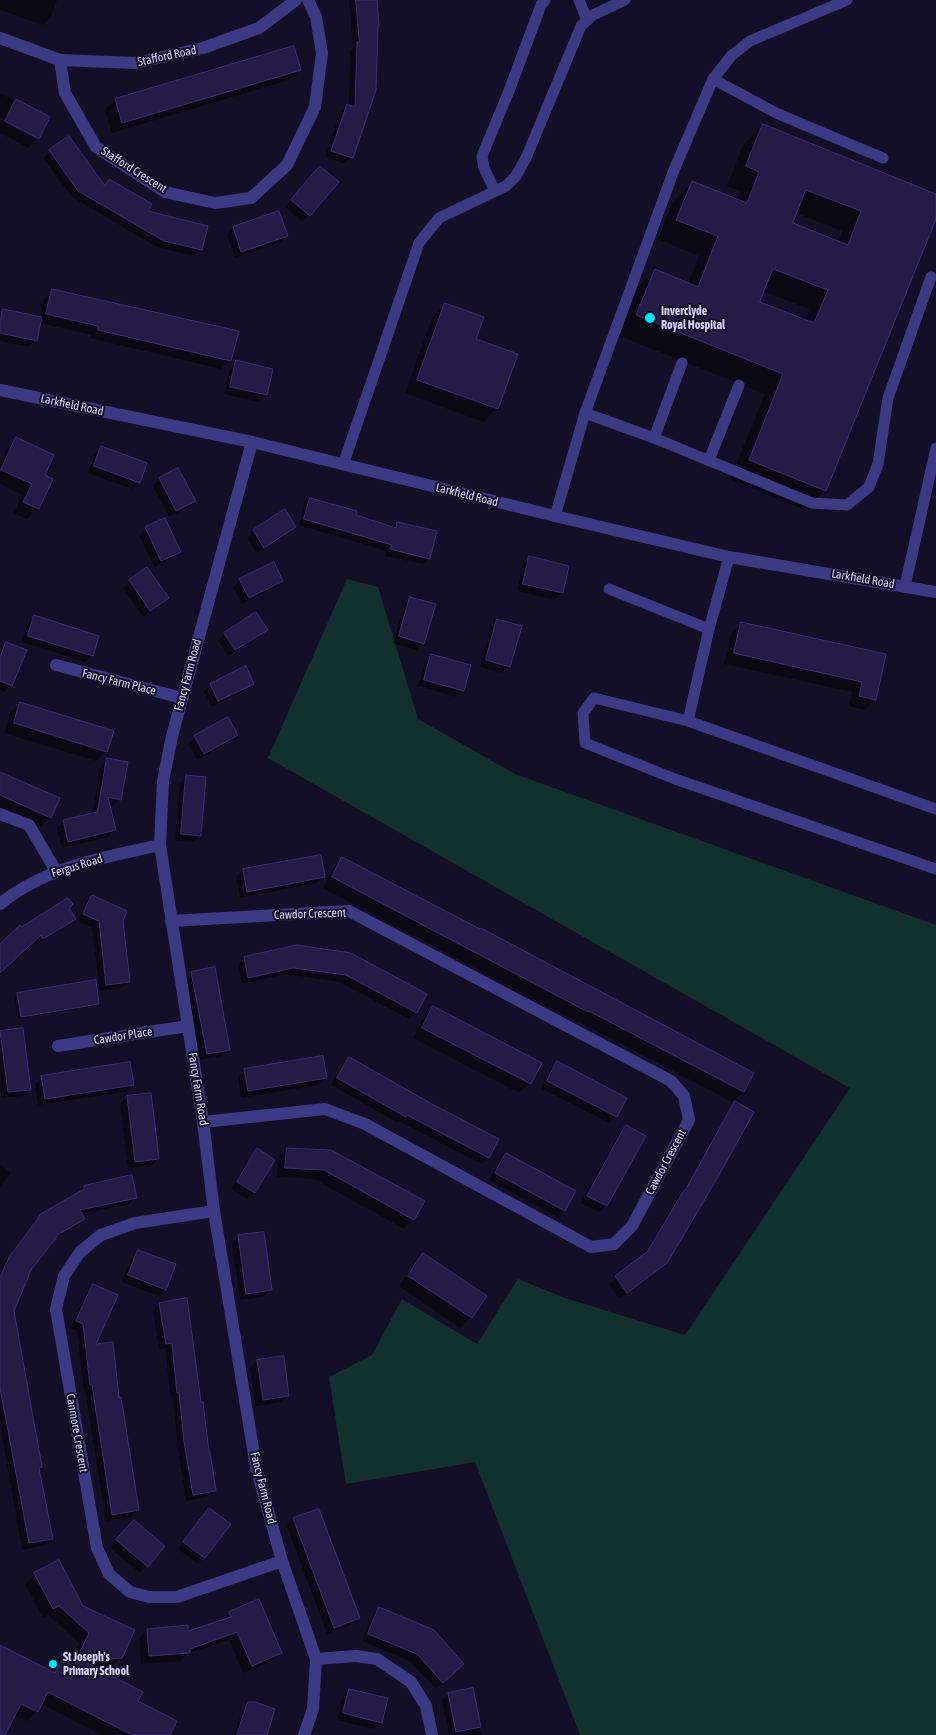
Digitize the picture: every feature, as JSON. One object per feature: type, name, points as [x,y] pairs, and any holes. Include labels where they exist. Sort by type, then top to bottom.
[{"type":"street","name":"Stafford Road","points":[[0,38],[60,60],[135,63],[203,48],[259,28],[296,0]]},
{"type":"street","name":"Stafford Crescent","points":[[60,60],[66,93],[96,146],[164,192],[215,203],[251,198],[288,165],[315,107],[322,53],[316,17],[308,0]]},
{"type":"street","name":"Larkfield Road","points":[[0,390],[252,442],[729,557],[936,592]]},
{"type":"street","name":"Fancy Farm Road","points":[[252,442],[172,736],[164,781],[160,846],[203,1122],[214,1211],[256,1467],[282,1561],[316,1659],[314,1709],[304,1735]]},
{"type":"street","name":"Fancy Farm Place","points":[[56,665],[182,698]]},
{"type":"street","points":[[0,814],[29,825],[56,871]]},
{"type":"street","name":"Fergus Road","points":[[0,904],[11,894],[56,871],[115,855],[160,846]]},
{"type":"street","name":"Cawdor Crescent","points":[[171,921],[349,911],[671,1081],[684,1096],[688,1120],[632,1226],[614,1244],[591,1247],[365,1124],[324,1109],[203,1122]]},
{"type":"street","name":"Cawdor Place","points":[[58,1046],[188,1026]]},
{"type":"street","name":"Canmore Crescent","points":[[214,1211],[135,1223],[101,1235],[80,1252],[64,1276],[56,1309],[97,1548],[109,1574],[130,1592],[149,1597],[177,1597],[282,1561]]},
{"type":"street","points":[[316,1659],[356,1656],[377,1659],[411,1682],[426,1706],[432,1735]]},
{"type":"lane","points":[[496,191],[484,168],[482,156],[545,0]]},
{"type":"lane","points":[[579,0],[587,20]]},
{"type":"lane","points":[[343,465],[419,243],[439,218],[506,186],[516,176],[526,158],[581,26],[593,15],[625,0]]},
{"type":"lane","points":[[555,516],[585,413],[674,170],[713,78],[731,56],[750,41],[847,0]]},
{"type":"lane","points":[[713,78],[776,113],[884,158]]},
{"type":"lane","points":[[585,413],[654,438],[812,503],[847,505],[869,487],[878,464],[888,398],[931,277]]},
{"type":"lane","points":[[654,438],[682,363]]},
{"type":"lane","points":[[709,460],[739,385]]},
{"type":"lane","points":[[905,586],[936,448]]},
{"type":"lane","points":[[688,721],[709,629],[729,557]]},
{"type":"lane","points":[[608,589],[709,629]]},
{"type":"lane","points":[[936,809],[688,721],[594,698],[583,713],[585,743],[675,779],[936,869]]},
{"type":"green space","points":[[347,579],[378,587],[418,719],[515,774],[936,925],[936,1735],[580,1735],[475,1462],[346,1484],[329,1377],[372,1355],[402,1299],[477,1344],[518,1279],[565,1298],[685,1335],[850,1088],[268,758]]},
{"type":"building","points":[[356,0],[377,0],[379,26],[376,90],[353,158],[331,151],[347,104],[355,107],[357,42],[359,42]]},
{"type":"building","points":[[294,46],[301,70],[122,123],[115,99]]},
{"type":"building","points":[[16,99],[50,117],[39,139],[5,121]]},
{"type":"building","points":[[763,124],[936,194],[936,219],[826,491],[749,460],[783,374],[636,315],[655,269],[698,287],[718,236],[676,220],[692,181],[747,203],[759,172],[746,166]],"holes":[[[806,190],[861,211],[848,245],[793,223]],[[773,269],[828,290],[814,323],[760,302]]]},
{"type":"building","points":[[69,136],[105,186],[109,179],[152,204],[148,211],[208,226],[202,250],[164,241],[78,191],[49,150]]},
{"type":"building","points":[[320,166],[339,182],[310,216],[291,200]]},
{"type":"building","points":[[279,211],[288,236],[241,252],[233,227]]},
{"type":"building","points":[[52,289],[239,331],[231,361],[98,330],[98,326],[46,314]]},
{"type":"building","points":[[445,303],[484,317],[476,339],[518,354],[498,409],[417,380]]},
{"type":"building","points":[[3,309],[42,317],[37,341],[0,333]]},
{"type":"building","points":[[236,360],[273,369],[267,395],[230,387]]},
{"type":"building","points":[[16,437],[54,455],[45,475],[53,479],[39,509],[23,502],[32,484],[1,470]]},
{"type":"building","points":[[101,446],[147,463],[140,483],[94,466]]},
{"type":"building","points":[[178,468],[196,501],[176,511],[159,478]]},
{"type":"building","points":[[310,498],[357,511],[356,515],[396,528],[397,522],[437,531],[430,559],[390,549],[392,545],[304,519]]},
{"type":"building","points":[[285,509],[296,527],[264,548],[253,530]]},
{"type":"building","points":[[165,518],[181,552],[161,561],[145,527]]},
{"type":"building","points":[[529,556],[569,566],[563,593],[523,584]]},
{"type":"building","points":[[274,562],[283,581],[249,598],[239,579]]},
{"type":"building","points":[[147,567],[169,598],[150,611],[129,580]]},
{"type":"building","points":[[410,597],[436,604],[424,644],[399,636]]},
{"type":"building","points":[[256,612],[268,630],[235,650],[224,633]]},
{"type":"building","points":[[34,615],[99,636],[93,656],[28,636]]},
{"type":"building","points":[[497,619],[522,626],[510,667],[486,660]]},
{"type":"building","points":[[741,622],[886,654],[876,700],[859,696],[862,682],[734,653]]},
{"type":"building","points":[[6,642],[27,650],[12,686],[0,681],[0,658]]},
{"type":"building","points":[[431,654],[471,665],[464,691],[424,680]]},
{"type":"building","points":[[246,666],[254,684],[218,701],[210,684]]},
{"type":"building","points":[[20,702],[114,731],[107,752],[14,723]]},
{"type":"building","points":[[228,717],[238,735],[204,754],[194,736]]},
{"type":"building","points":[[107,758],[128,762],[121,800],[108,797],[116,830],[68,842],[63,820],[97,812]]},
{"type":"building","points":[[0,772],[60,798],[51,818],[0,795]]},
{"type":"building","points":[[186,775],[206,777],[201,836],[181,834]]},
{"type":"building","points":[[321,855],[325,877],[247,892],[243,869]]},
{"type":"building","points":[[342,857],[481,928],[754,1073],[744,1092],[332,877]]},
{"type":"building","points":[[92,895],[127,911],[123,921],[130,982],[106,985],[99,921],[83,914]]},
{"type":"building","points":[[68,898],[73,904],[69,908],[76,919],[43,939],[41,935],[0,973],[0,944],[20,925],[21,927]]},
{"type":"building","points":[[297,945],[351,953],[427,994],[417,1013],[346,975],[293,968],[248,978],[244,957]]},
{"type":"building","points":[[215,967],[230,1050],[207,1054],[191,972]]},
{"type":"building","points":[[96,980],[99,1004],[21,1017],[17,993]]},
{"type":"building","points":[[433,1006],[542,1063],[531,1084],[422,1028]]},
{"type":"building","points":[[23,1028],[31,1090],[8,1092],[0,1031]]},
{"type":"building","points":[[323,1056],[327,1078],[248,1091],[244,1069]]},
{"type":"building","points":[[349,1057],[499,1139],[489,1158],[407,1115],[406,1117],[337,1078]]},
{"type":"building","points":[[557,1061],[627,1098],[617,1117],[547,1081]]},
{"type":"building","points":[[130,1062],[134,1085],[45,1099],[41,1076]]},
{"type":"building","points":[[151,1093],[159,1159],[135,1162],[127,1096]]},
{"type":"building","points":[[735,1101],[754,1112],[715,1182],[667,1263],[627,1293],[615,1276],[647,1252],[685,1190]]},
{"type":"building","points":[[626,1125],[646,1136],[607,1206],[587,1196]]},
{"type":"building","points":[[257,1148],[275,1160],[255,1193],[237,1182]]},
{"type":"building","points":[[287,1148],[331,1150],[425,1201],[414,1220],[324,1170],[285,1168]]},
{"type":"building","points":[[506,1153],[576,1191],[565,1211],[495,1173]]},
{"type":"building","points":[[132,1175],[137,1198],[80,1210],[85,1219],[59,1234],[31,1270],[14,1311],[42,1467],[39,1468],[53,1539],[29,1543],[0,1388],[0,1278],[9,1257],[39,1215],[84,1189],[84,1186]]},
{"type":"building","points":[[264,1232],[272,1290],[246,1294],[238,1235]]},
{"type":"building","points":[[138,1250],[176,1264],[166,1290],[128,1275]]},
{"type":"building","points":[[423,1253],[487,1296],[472,1318],[408,1276]]},
{"type":"building","points":[[93,1284],[118,1295],[96,1344],[113,1342],[119,1398],[121,1397],[139,1510],[112,1515],[92,1385],[90,1385],[83,1324],[76,1321]]},
{"type":"building","points":[[187,1298],[201,1402],[203,1402],[216,1491],[193,1495],[184,1442],[179,1393],[177,1393],[172,1343],[166,1344],[159,1303]]},
{"type":"building","points":[[284,1356],[289,1396],[263,1400],[257,1360]]},
{"type":"building","points":[[209,1508],[231,1524],[205,1558],[183,1542]]},
{"type":"building","points":[[319,1509],[360,1618],[334,1628],[293,1518]]},
{"type":"building","points":[[134,1520],[165,1546],[148,1567],[116,1540]]},
{"type":"building","points":[[59,1560],[83,1606],[135,1630],[122,1658],[84,1661],[143,1692],[138,1701],[177,1721],[170,1735],[132,1735],[48,1692],[38,1712],[21,1704],[5,1735],[0,1735],[0,1645],[55,1673],[66,1652],[77,1658],[89,1633],[59,1606],[53,1609],[34,1573]]},
{"type":"building","points":[[259,1599],[282,1653],[252,1666],[237,1632],[190,1649],[190,1653],[149,1656],[147,1629],[188,1625],[188,1631],[231,1617],[229,1612]]},
{"type":"building","points":[[379,1607],[434,1630],[464,1664],[443,1683],[417,1654],[368,1634]]},
{"type":"building","points":[[473,1688],[481,1727],[456,1732],[448,1693]]},
{"type":"building","points":[[349,1689],[388,1698],[382,1723],[343,1713]]},
{"type":"building","points":[[248,1702],[255,1702],[275,1709],[267,1735],[237,1735]]},
{"type":"place","name":"Inverclyde Royal Hospital","points":[[650,318]]},
{"type":"place","name":"St Joseph's Primary School","points":[[53,1664]]}]
